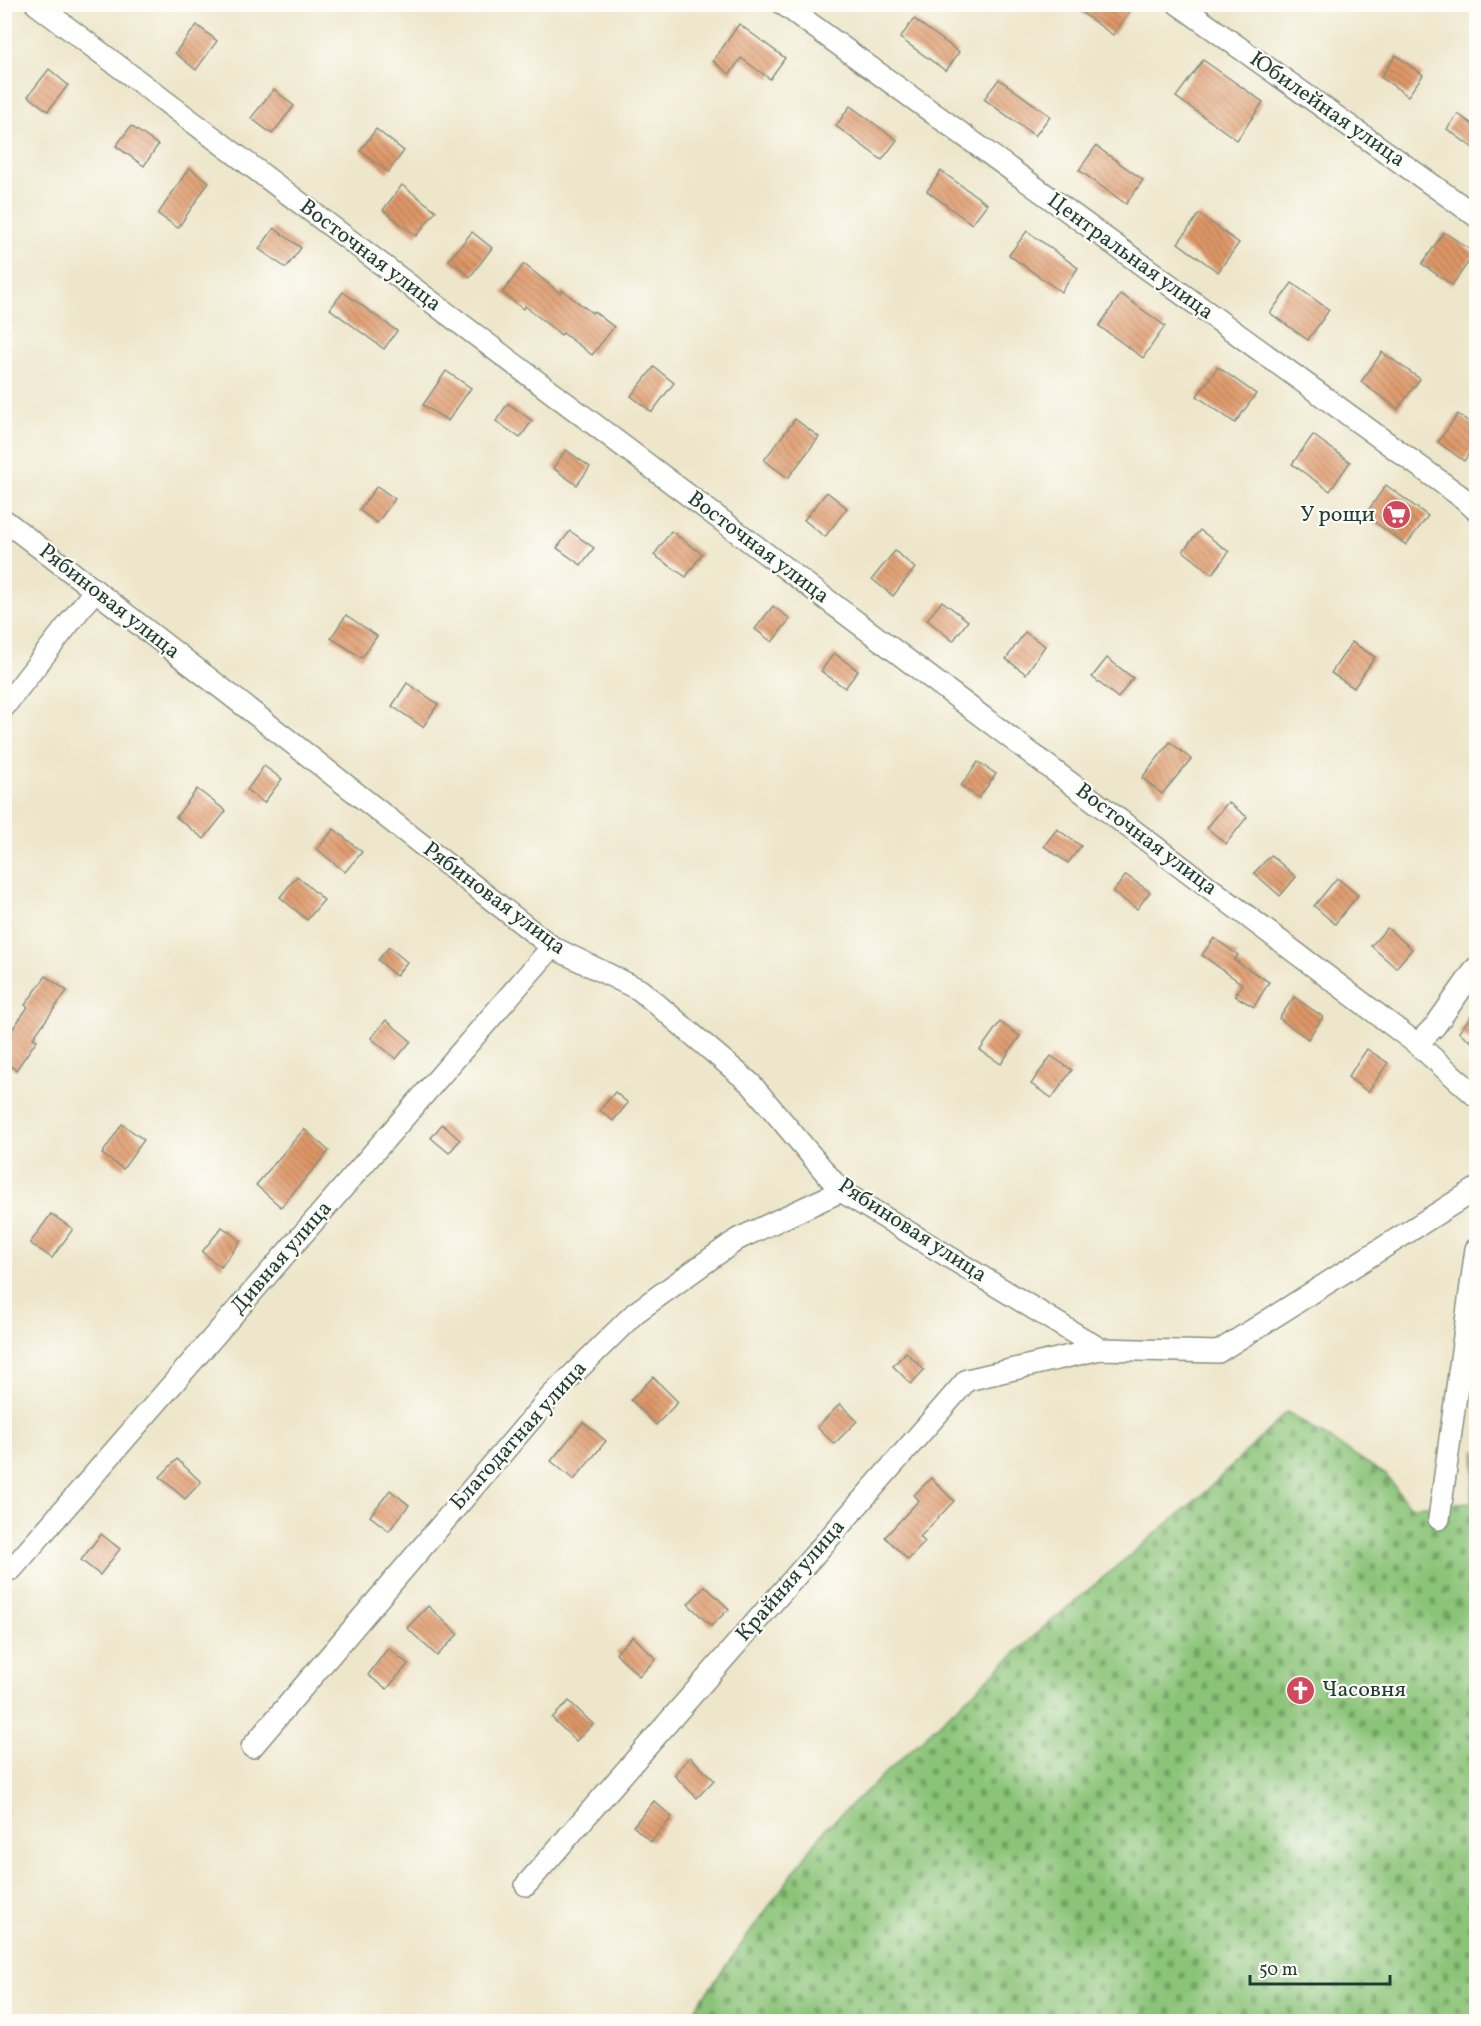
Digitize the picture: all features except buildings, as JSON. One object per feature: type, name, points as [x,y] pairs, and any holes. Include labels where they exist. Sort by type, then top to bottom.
[{"type":"street","name":"Восточная улица","points":[[36,4],[1417,1044],[1476,1096]]},
{"type":"street","name":"Центральная улица","points":[[783,4],[1476,510]]},
{"type":"street","name":"Юбилейная улица","points":[[1178,4],[1476,216]]},
{"type":"street","name":"Рябиновая улица","points":[[4,520],[552,948],[640,990],[751,1084],[841,1191],[1100,1349]]},
{"type":"street","points":[[4,707],[95,590]]},
{"type":"street","name":"Дивная улица","points":[[12,1569],[552,948]]},
{"type":"street","points":[[1417,1044],[1435,1026],[1476,968]]},
{"type":"street","name":"Крайняя улица","points":[[526,1885],[967,1380],[1100,1349],[1218,1352],[1476,1189]]},
{"type":"street","name":"Благодатная улица","points":[[252,1747],[551,1396],[635,1313],[738,1239],[841,1191]]},
{"type":"street","points":[[1439,1519],[1476,1249]]},
{"type":"green space","points":[[1287,1412],[1386,1475],[1409,1506],[1471,1502],[1476,1450],[1476,2021],[685,2022],[825,1829],[1044,1627],[1203,1494]]},
{"type":"place","name":"У рощи","points":[[1396,515]]},
{"type":"place","name":"Часовня","points":[[1301,1690]]}]
